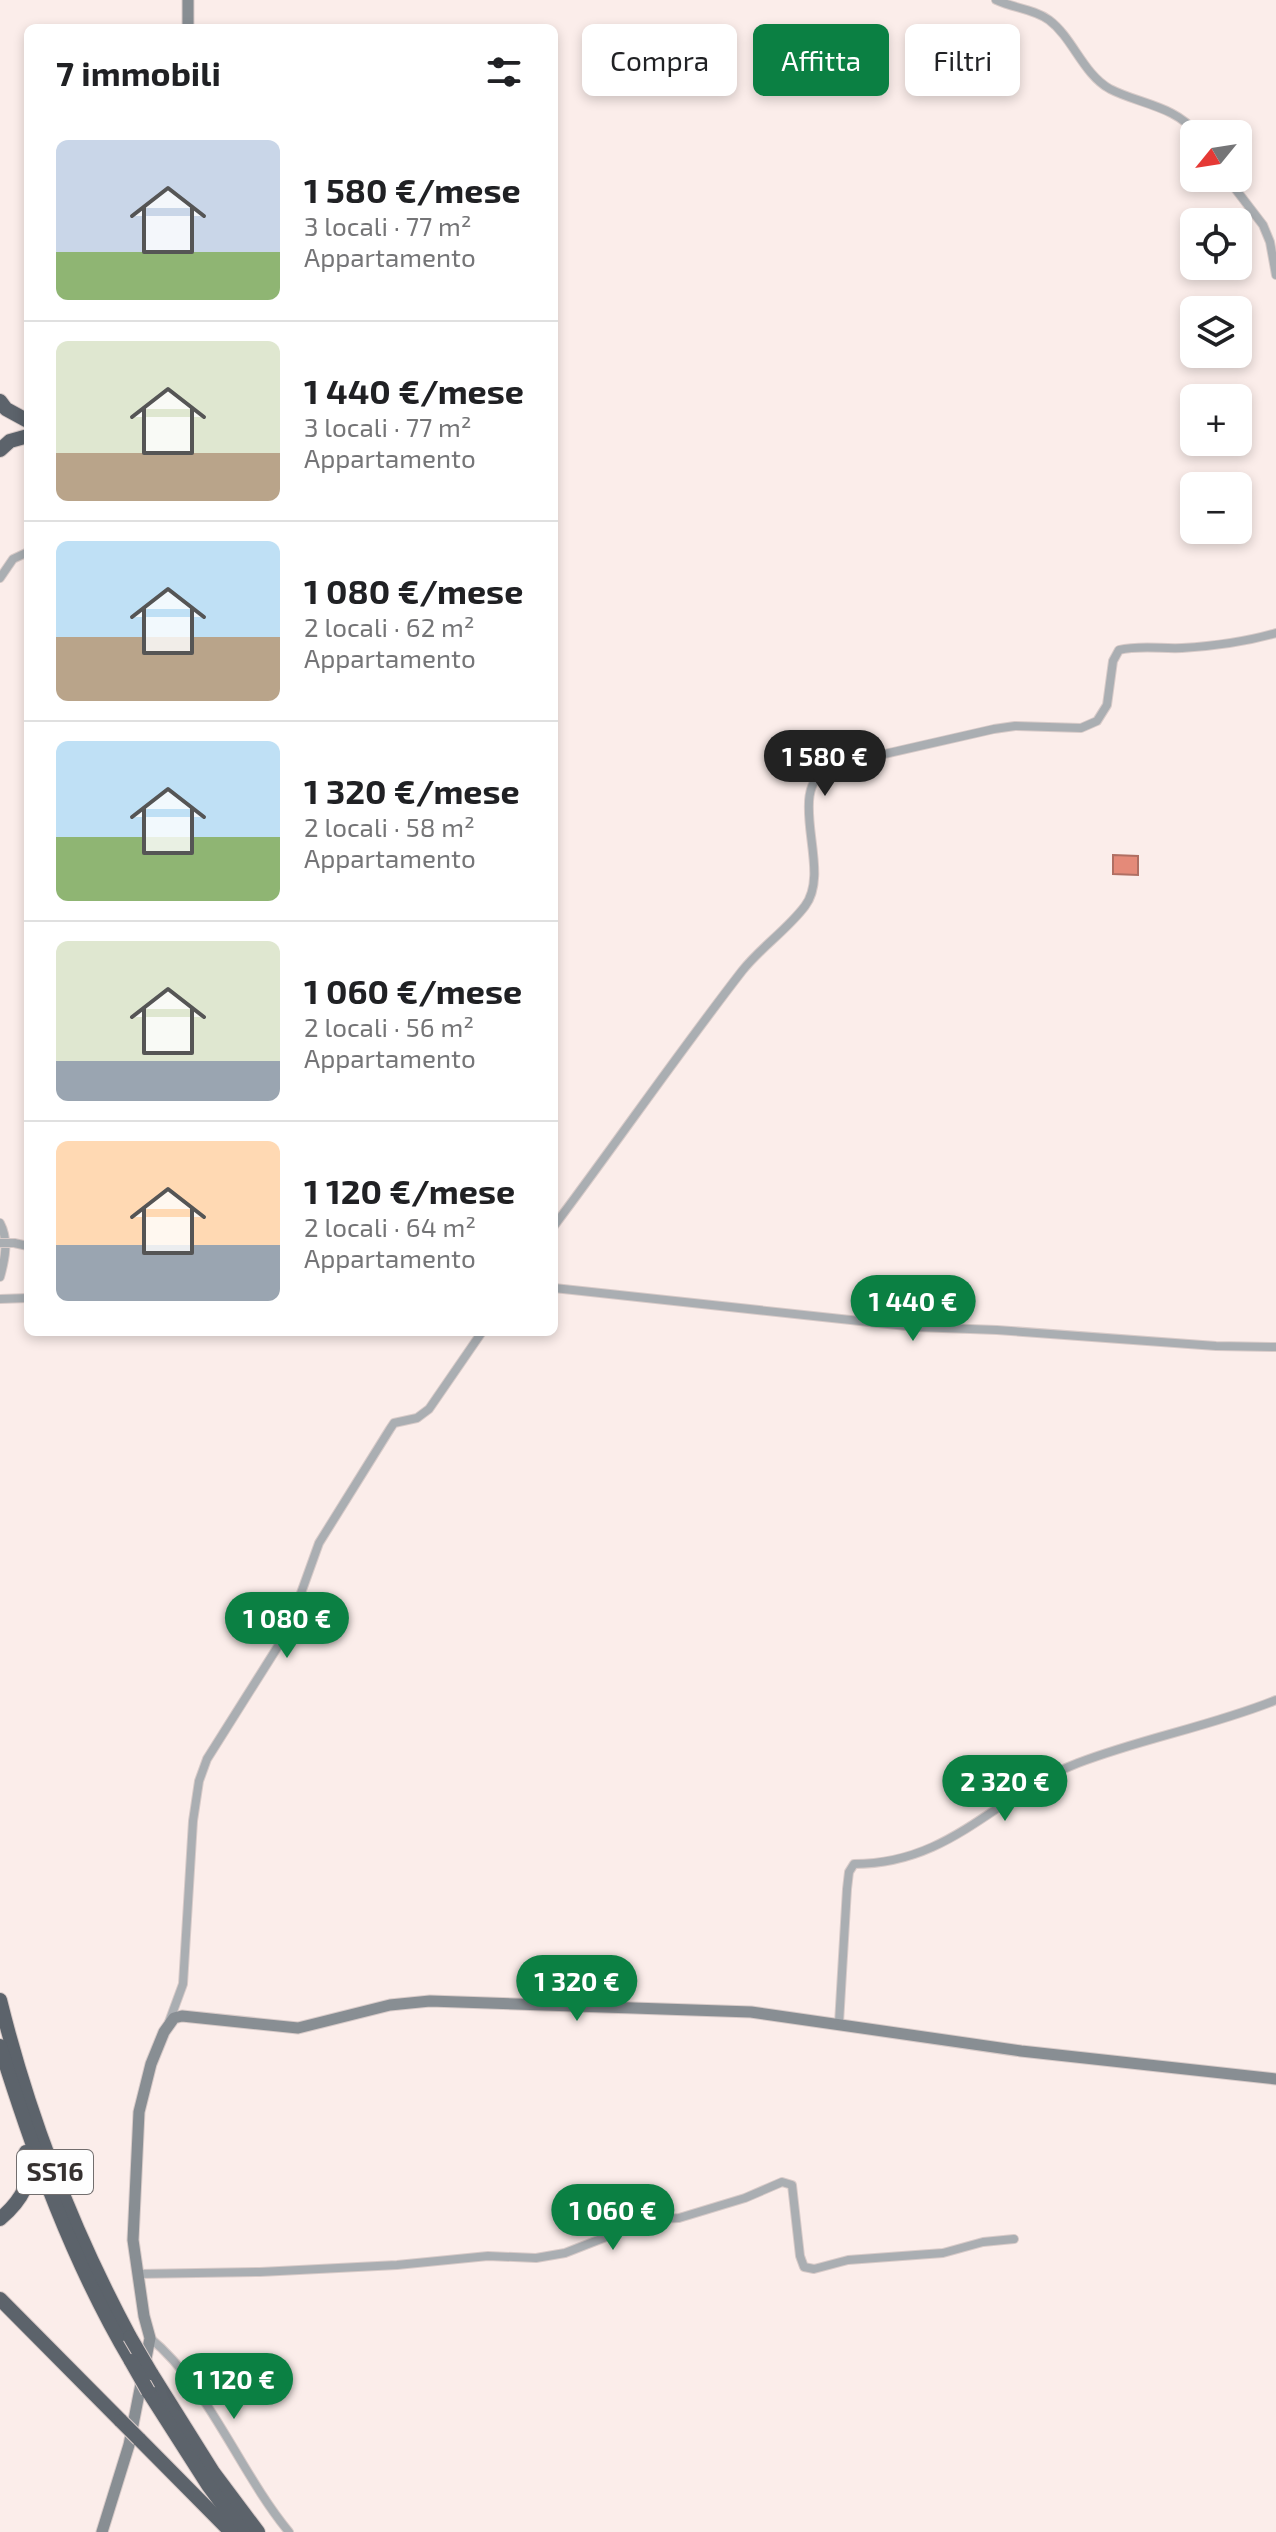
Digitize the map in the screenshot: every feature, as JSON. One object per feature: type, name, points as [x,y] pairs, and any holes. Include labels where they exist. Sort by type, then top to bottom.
[{"type":"highway","points":[[0,401],[6,409],[24,419]]},
{"type":"highway","points":[[0,450],[10,441],[24,437]]},
{"type":"highway","name":"SS16","points":[[0,2000],[29,2102],[65,2199],[130,2337],[213,2472],[258,2532]]},
{"type":"highway","name":"SS16","points":[[0,2046],[51,2193],[90,2284],[148,2391],[208,2485],[243,2532]]},
{"type":"highway","points":[[0,2072],[31,2167],[26,2188],[14,2207],[0,2219]]},
{"type":"highway","points":[[0,2299],[121,2421],[134,2442],[231,2532]]},
{"type":"street","points":[[188,0],[188,24]]},
{"type":"street","points":[[996,0],[1050,20],[1089,70],[1107,87],[1184,120]]},
{"type":"street","points":[[1238,192],[1263,225],[1270,242],[1276,275]]},
{"type":"street","points":[[0,578],[13,559],[24,554]]},
{"type":"street","points":[[558,1221],[741,973],[809,900],[814,875],[809,803],[813,780],[818,774],[832,766],[994,729],[1035,726],[1081,728],[1097,721],[1102,715],[1111,691],[1113,661],[1119,650],[1217,646],[1276,633]]},
{"type":"street","points":[[0,1223],[5,1233],[0,1277]]},
{"type":"street","points":[[0,1243],[24,1245]]},
{"type":"street","points":[[558,1288],[916,1327],[1276,1347]]},
{"type":"street","points":[[0,1299],[24,1298]]},
{"type":"street","points":[[102,2532],[134,2442],[150,2338],[137,2274],[133,2224],[139,2112],[151,2064],[183,1984],[193,1821],[199,1781],[207,1759],[287,1632],[319,1543],[390,1429],[394,1423],[417,1418],[429,1409],[479,1336]]},
{"type":"street","points":[[839,2023],[847,1889],[849,1872],[854,1864],[890,1862],[921,1854],[952,1839],[1014,1797],[1077,1763],[1234,1717],[1276,1700]]},
{"type":"street","points":[[169,2023],[182,2016],[298,2028],[365,2010],[430,2001],[751,2012],[1021,2051],[1276,2079]]},
{"type":"street","points":[[137,2274],[260,2272],[397,2265],[488,2256],[550,2256],[652,2219],[679,2218],[745,2198],[782,2182],[792,2185],[804,2267],[814,2269],[848,2260],[943,2253],[983,2242],[1014,2239]]},
{"type":"street","points":[[150,2338],[168,2353],[202,2398],[253,2484],[289,2532]]},
{"type":"shaded area","points":[[1113,855],[1138,856],[1138,875],[1113,874]]}]
